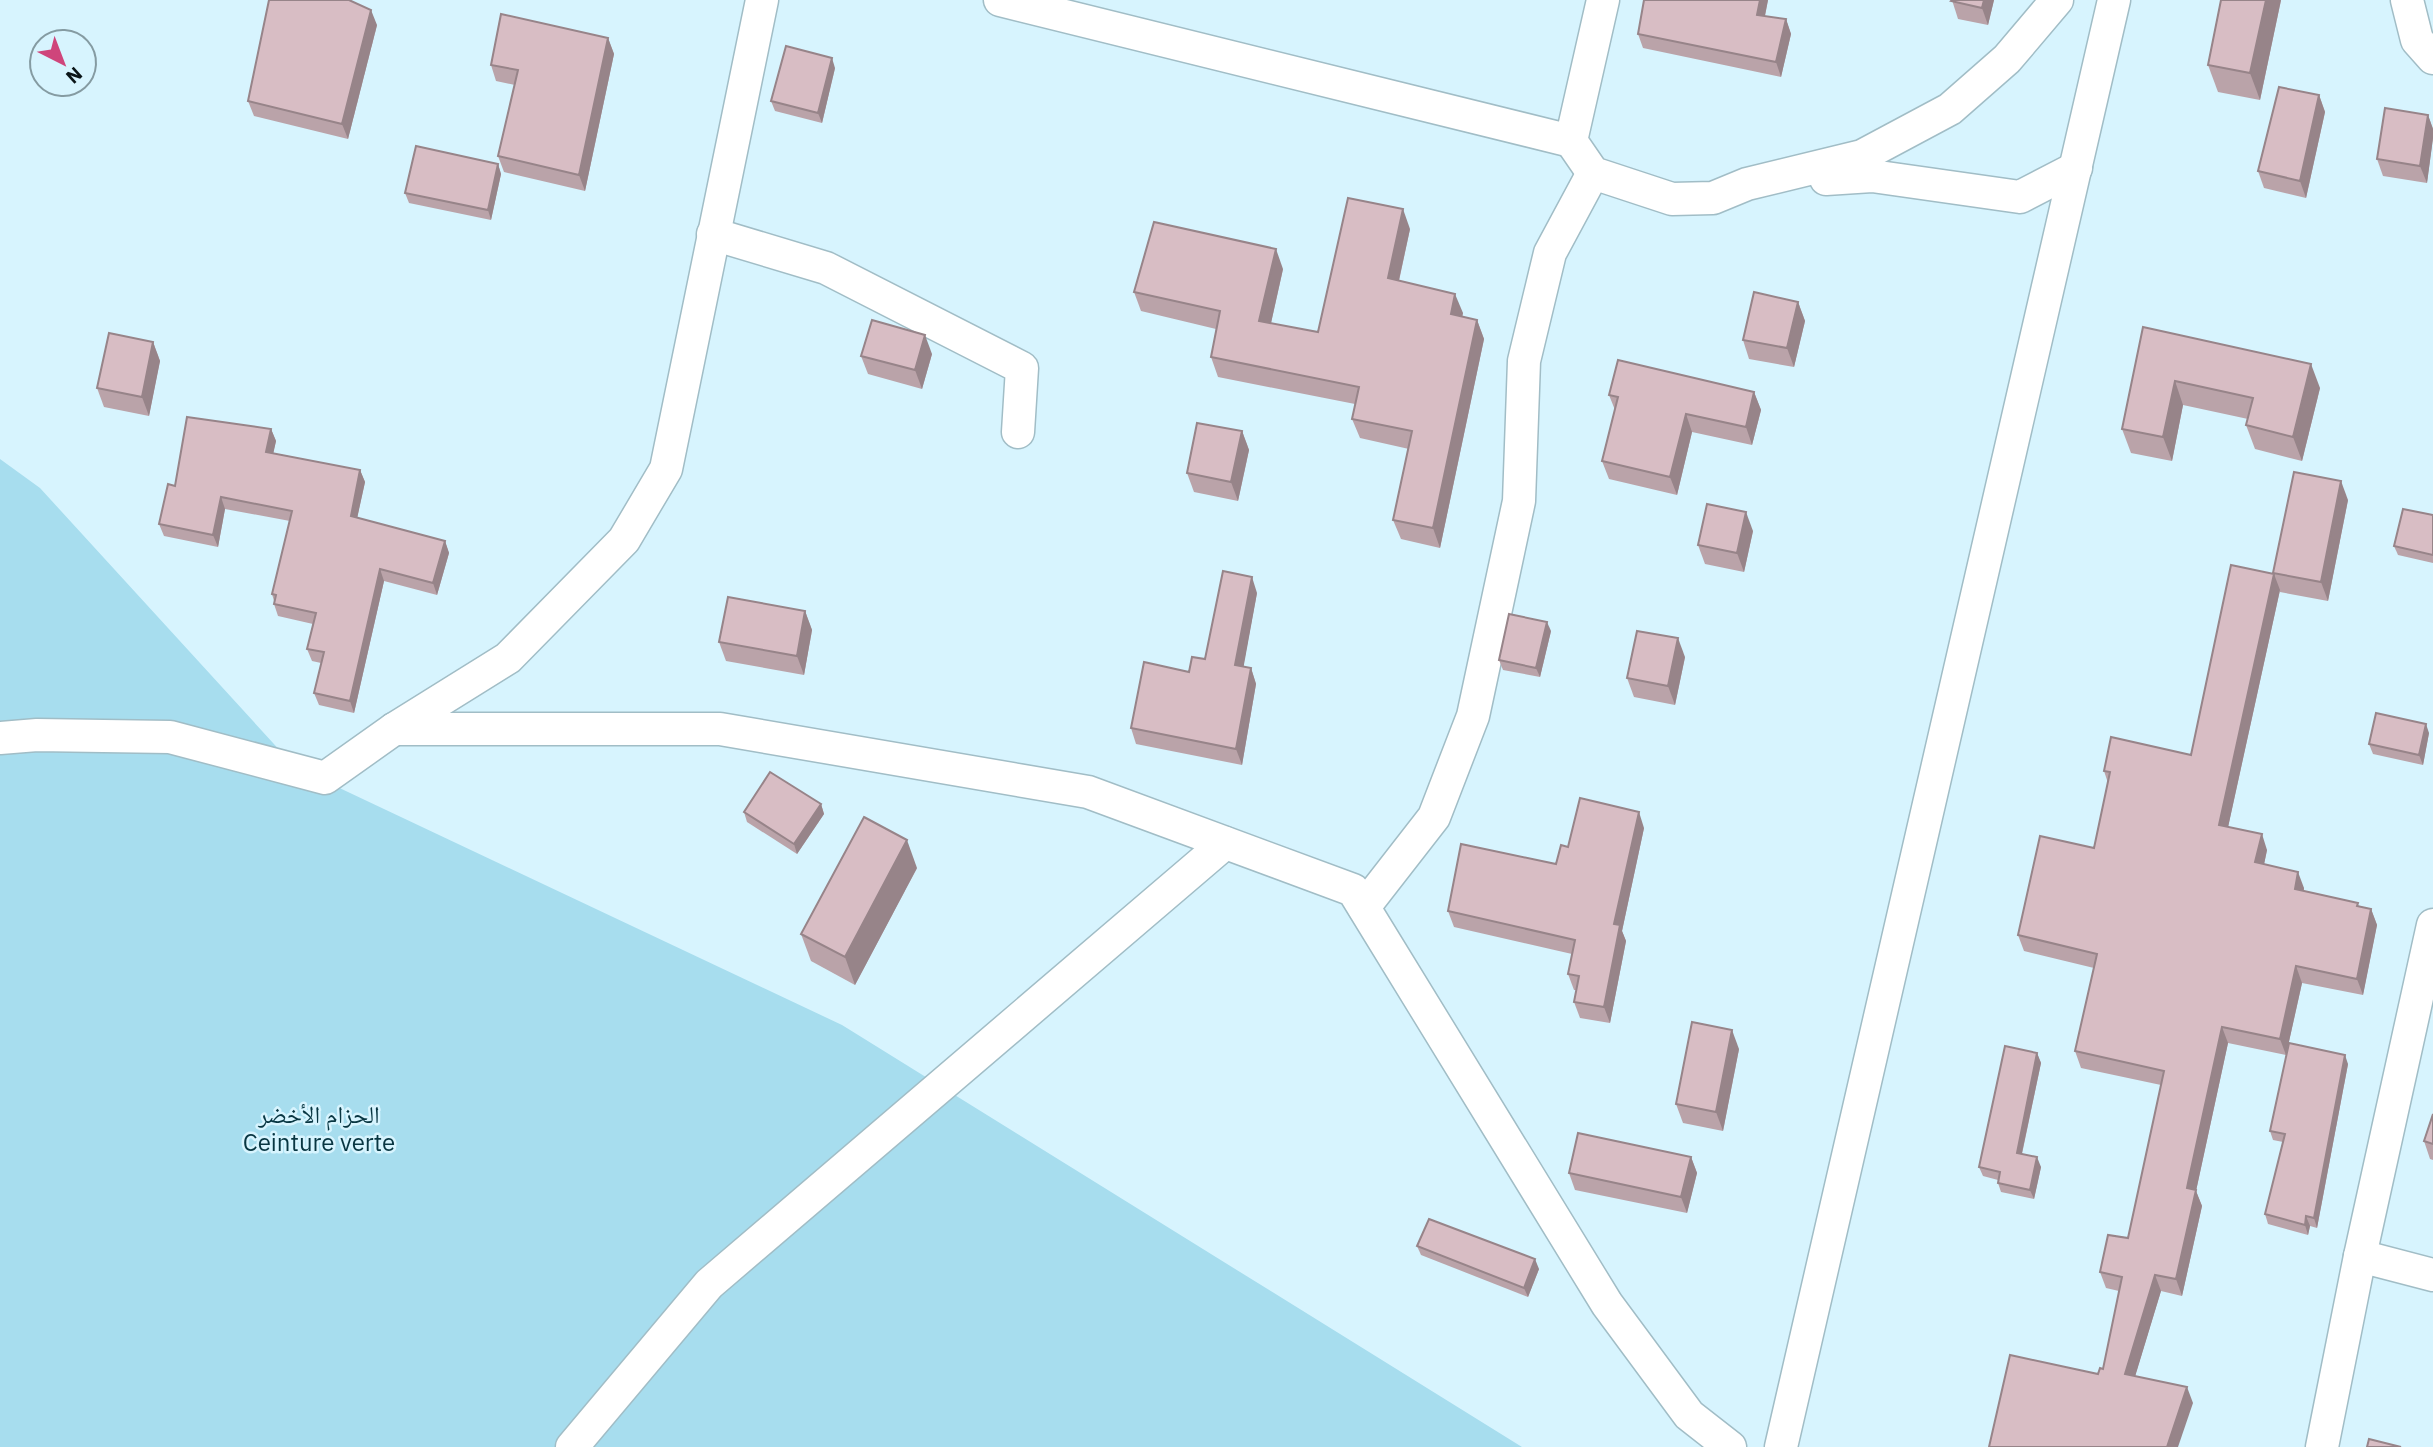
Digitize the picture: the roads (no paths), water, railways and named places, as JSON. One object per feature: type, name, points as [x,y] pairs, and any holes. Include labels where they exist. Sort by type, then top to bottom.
[{"type":"street","points":[[0,738],[37,735],[170,737],[325,778],[394,729],[508,658],[624,540],[666,469],[762,0]]},
{"type":"street","points":[[1000,0],[1571,141],[1593,173],[1672,199],[1713,198],[1747,184],[1862,156],[1950,109],[2007,59],[2057,0]]},
{"type":"street","points":[[1571,141],[1603,0]]},
{"type":"street","points":[[1781,1447],[2114,0]]},
{"type":"street","points":[[2407,0],[2417,40],[2433,58]]},
{"type":"street","points":[[1747,184],[1872,176],[2020,197],[2076,168]]},
{"type":"street","points":[[1363,907],[1434,817],[1473,716],[1519,501],[1524,361],[1550,253],[1593,173]]},
{"type":"street","points":[[713,234],[826,268],[1022,368],[1018,432]]},
{"type":"street","points":[[394,729],[720,729],[1088,792],[1353,890],[1607,1304],[1689,1415],[1730,1447]]},
{"type":"street","points":[[572,1447],[709,1284],[1225,843]]},
{"type":"street","points":[[2322,1447],[2360,1256],[2433,925]]},
{"type":"street","points":[[2360,1256],[2433,1275]]},
{"type":"park label","name":"الحزام الأخضر Ceinture verte","points":[[319,1129]]}]
